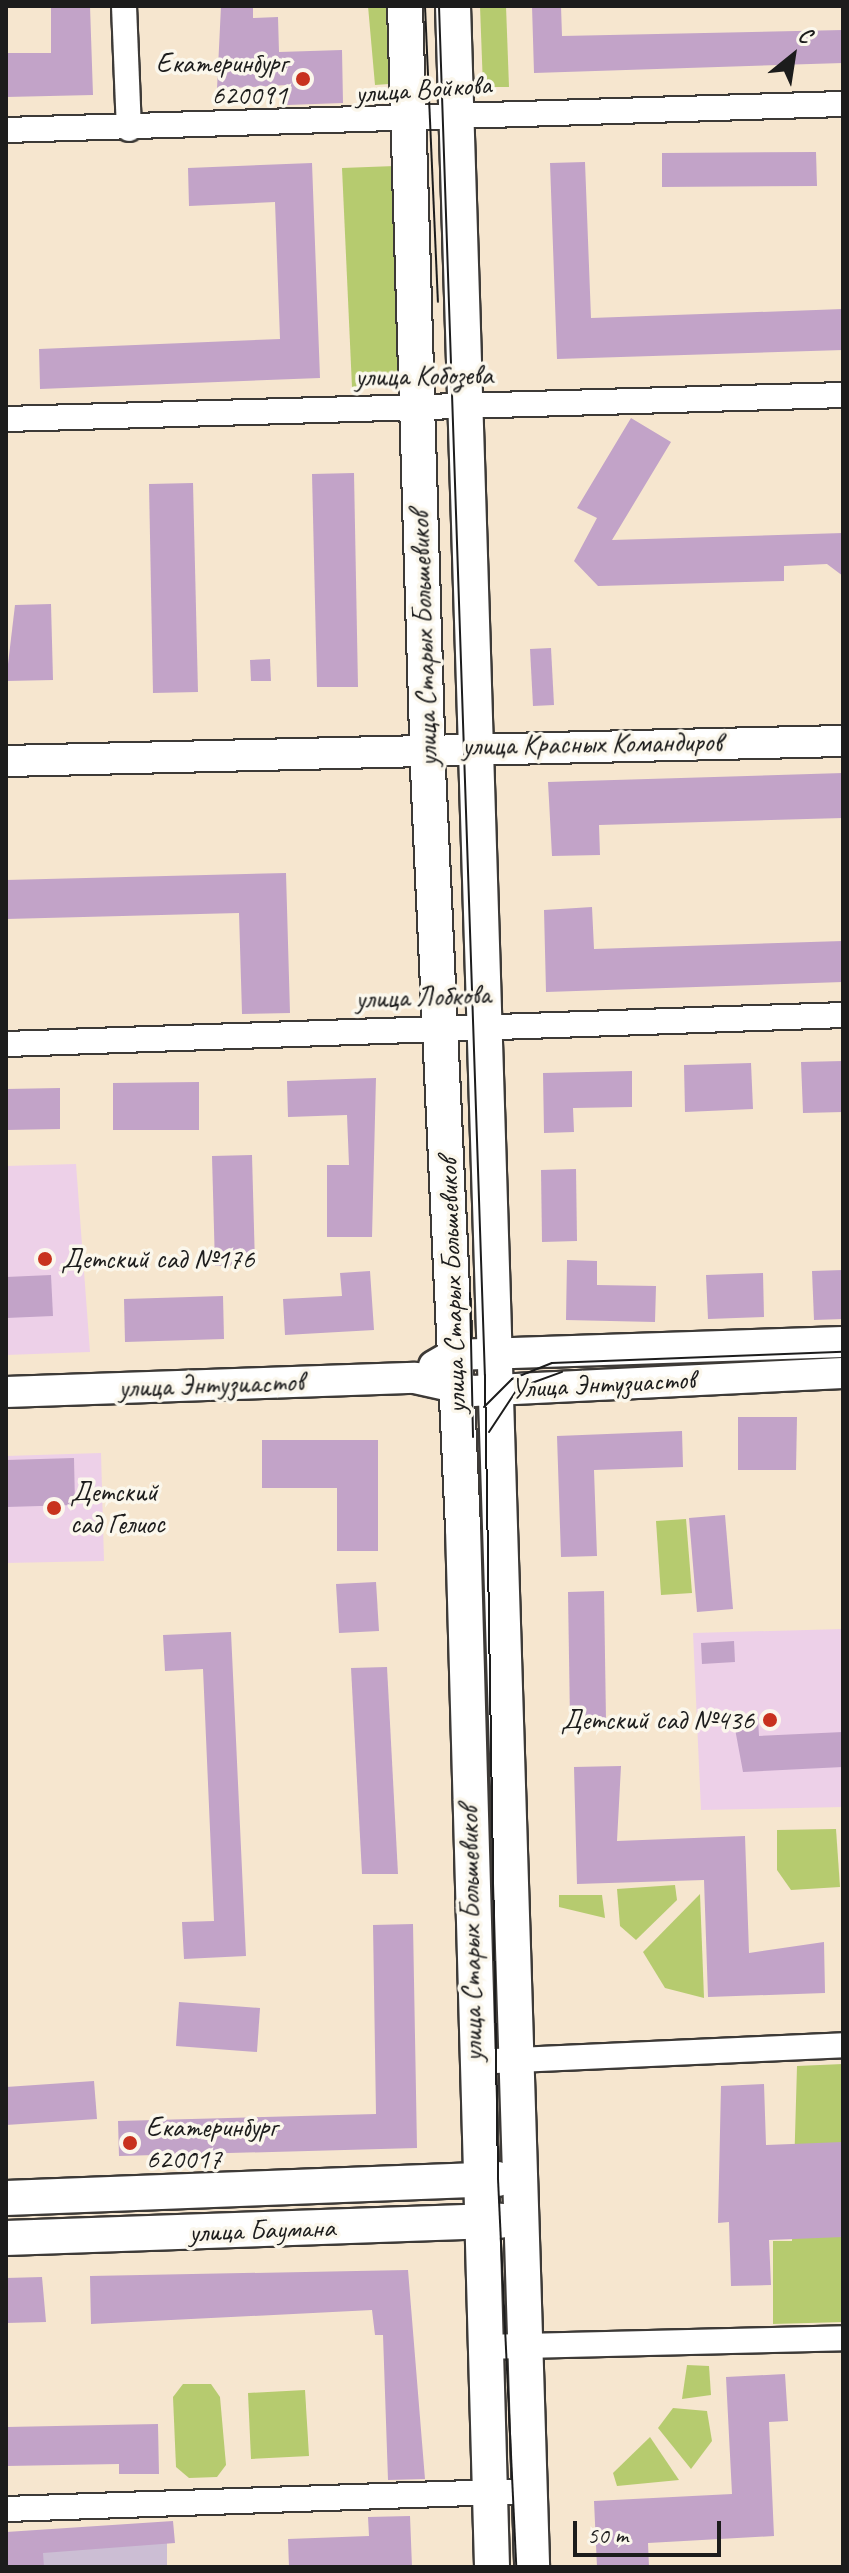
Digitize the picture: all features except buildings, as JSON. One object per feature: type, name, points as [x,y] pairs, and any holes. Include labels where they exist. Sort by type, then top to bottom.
[{"type":"main road","name":"улица Старых Большевиков","points":[[405,6],[427,746],[443,1026],[478,2222],[492,2492],[492,2567]]},
{"type":"main road","name":"улица Старых Большевиков","points":[[453,6],[516,2059],[515,2178],[532,2567]]},
{"type":"main road","name":"улица Баумана","points":[[6,2198],[515,2178]]},
{"type":"main road","name":"улица Баумана","points":[[6,2238],[517,2220]]},
{"type":"street","points":[[124,6],[129,129]]},
{"type":"street","name":"улица Войкова","points":[[6,130],[408,121],[843,104]]},
{"type":"street","name":"улица Кобозева","points":[[6,419],[843,395]]},
{"type":"street","name":"улица Красных Командиров","points":[[6,761],[427,746],[843,741]]},
{"type":"street","name":"улица Лобкова","points":[[6,1044],[443,1026],[843,1015]]},
{"type":"street","name":"Улица Энтузиастов","points":[[415,1378],[453,1355],[843,1342]]},
{"type":"street","name":"Улица Энтузиастов","points":[[415,1378],[455,1391],[843,1373]]},
{"type":"street","name":"улица Энтузиастов","points":[[6,1392],[415,1378]]},
{"type":"street","points":[[474,2062],[843,2045]]},
{"type":"street","points":[[484,2347],[843,2338]]},
{"type":"street","points":[[6,2509],[529,2491]]},
{"type":"shaded area","name":"Детский сад №176","points":[[76,1164],[90,1352],[6,1355],[6,1166]]},
{"type":"shaded area","name":"Детский сад Гелиос","points":[[101,1453],[104,1561],[6,1563],[6,1456]]},
{"type":"shaded area","name":"Детский сад №436","points":[[843,1629],[843,1807],[701,1810],[693,1633]]},
{"type":"shaded area","points":[[167,2531],[167,2567],[34,2567],[33,2544]]},
{"type":"green space","points":[[368,6],[386,6],[389,84],[375,85]]},
{"type":"green space","points":[[480,6],[506,6],[509,87],[483,87]]},
{"type":"green space","points":[[395,166],[407,386],[352,387],[342,168]]},
{"type":"green space","points":[[686,1519],[692,1593],[661,1595],[656,1521]]},
{"type":"green space","points":[[836,1829],[840,1887],[791,1890],[777,1870],[777,1830]]},
{"type":"green space","points":[[675,1885],[677,1900],[636,1940],[620,1926],[617,1889]]},
{"type":"green space","points":[[700,1894],[704,1998],[665,1988],[643,1952]]},
{"type":"green space","points":[[559,1895],[602,1895],[605,1918],[559,1907]]},
{"type":"green space","points":[[843,2064],[843,2322],[773,2324],[773,2241],[792,2241],[797,2066]]},
{"type":"green space","points":[[687,2365],[709,2366],[711,2395],[682,2399]]},
{"type":"green space","points":[[183,2384],[211,2384],[220,2397],[226,2465],[217,2477],[189,2478],[176,2467],[173,2397]]},
{"type":"green space","points":[[305,2390],[309,2456],[251,2459],[248,2393]]},
{"type":"green space","points":[[673,2408],[707,2411],[712,2441],[691,2469],[658,2428]]},
{"type":"green space","points":[[650,2437],[679,2480],[617,2486],[613,2473]]},
{"type":"tram line","points":[[425,6],[438,302]]},
{"type":"tram line","points":[[439,6],[485,1375],[498,2179],[516,2567]]},
{"type":"tram line","points":[[470,1293],[473,1437]]},
{"type":"tram line","points":[[484,1407],[512,1379],[552,1363],[843,1352]]},
{"type":"tram line","points":[[489,1432],[518,1388],[562,1372]]},
{"type":"place","name":"Екатеринбург 620091","points":[[303,79]]},
{"type":"place","name":"Детский сад №176","points":[[45,1259]]},
{"type":"place","name":"Детский сад Гелиос","points":[[54,1508]]},
{"type":"place","name":"Детский сад №436","points":[[770,1720]]},
{"type":"place","name":"Екатеринбург 620017","points":[[130,2143]]}]
